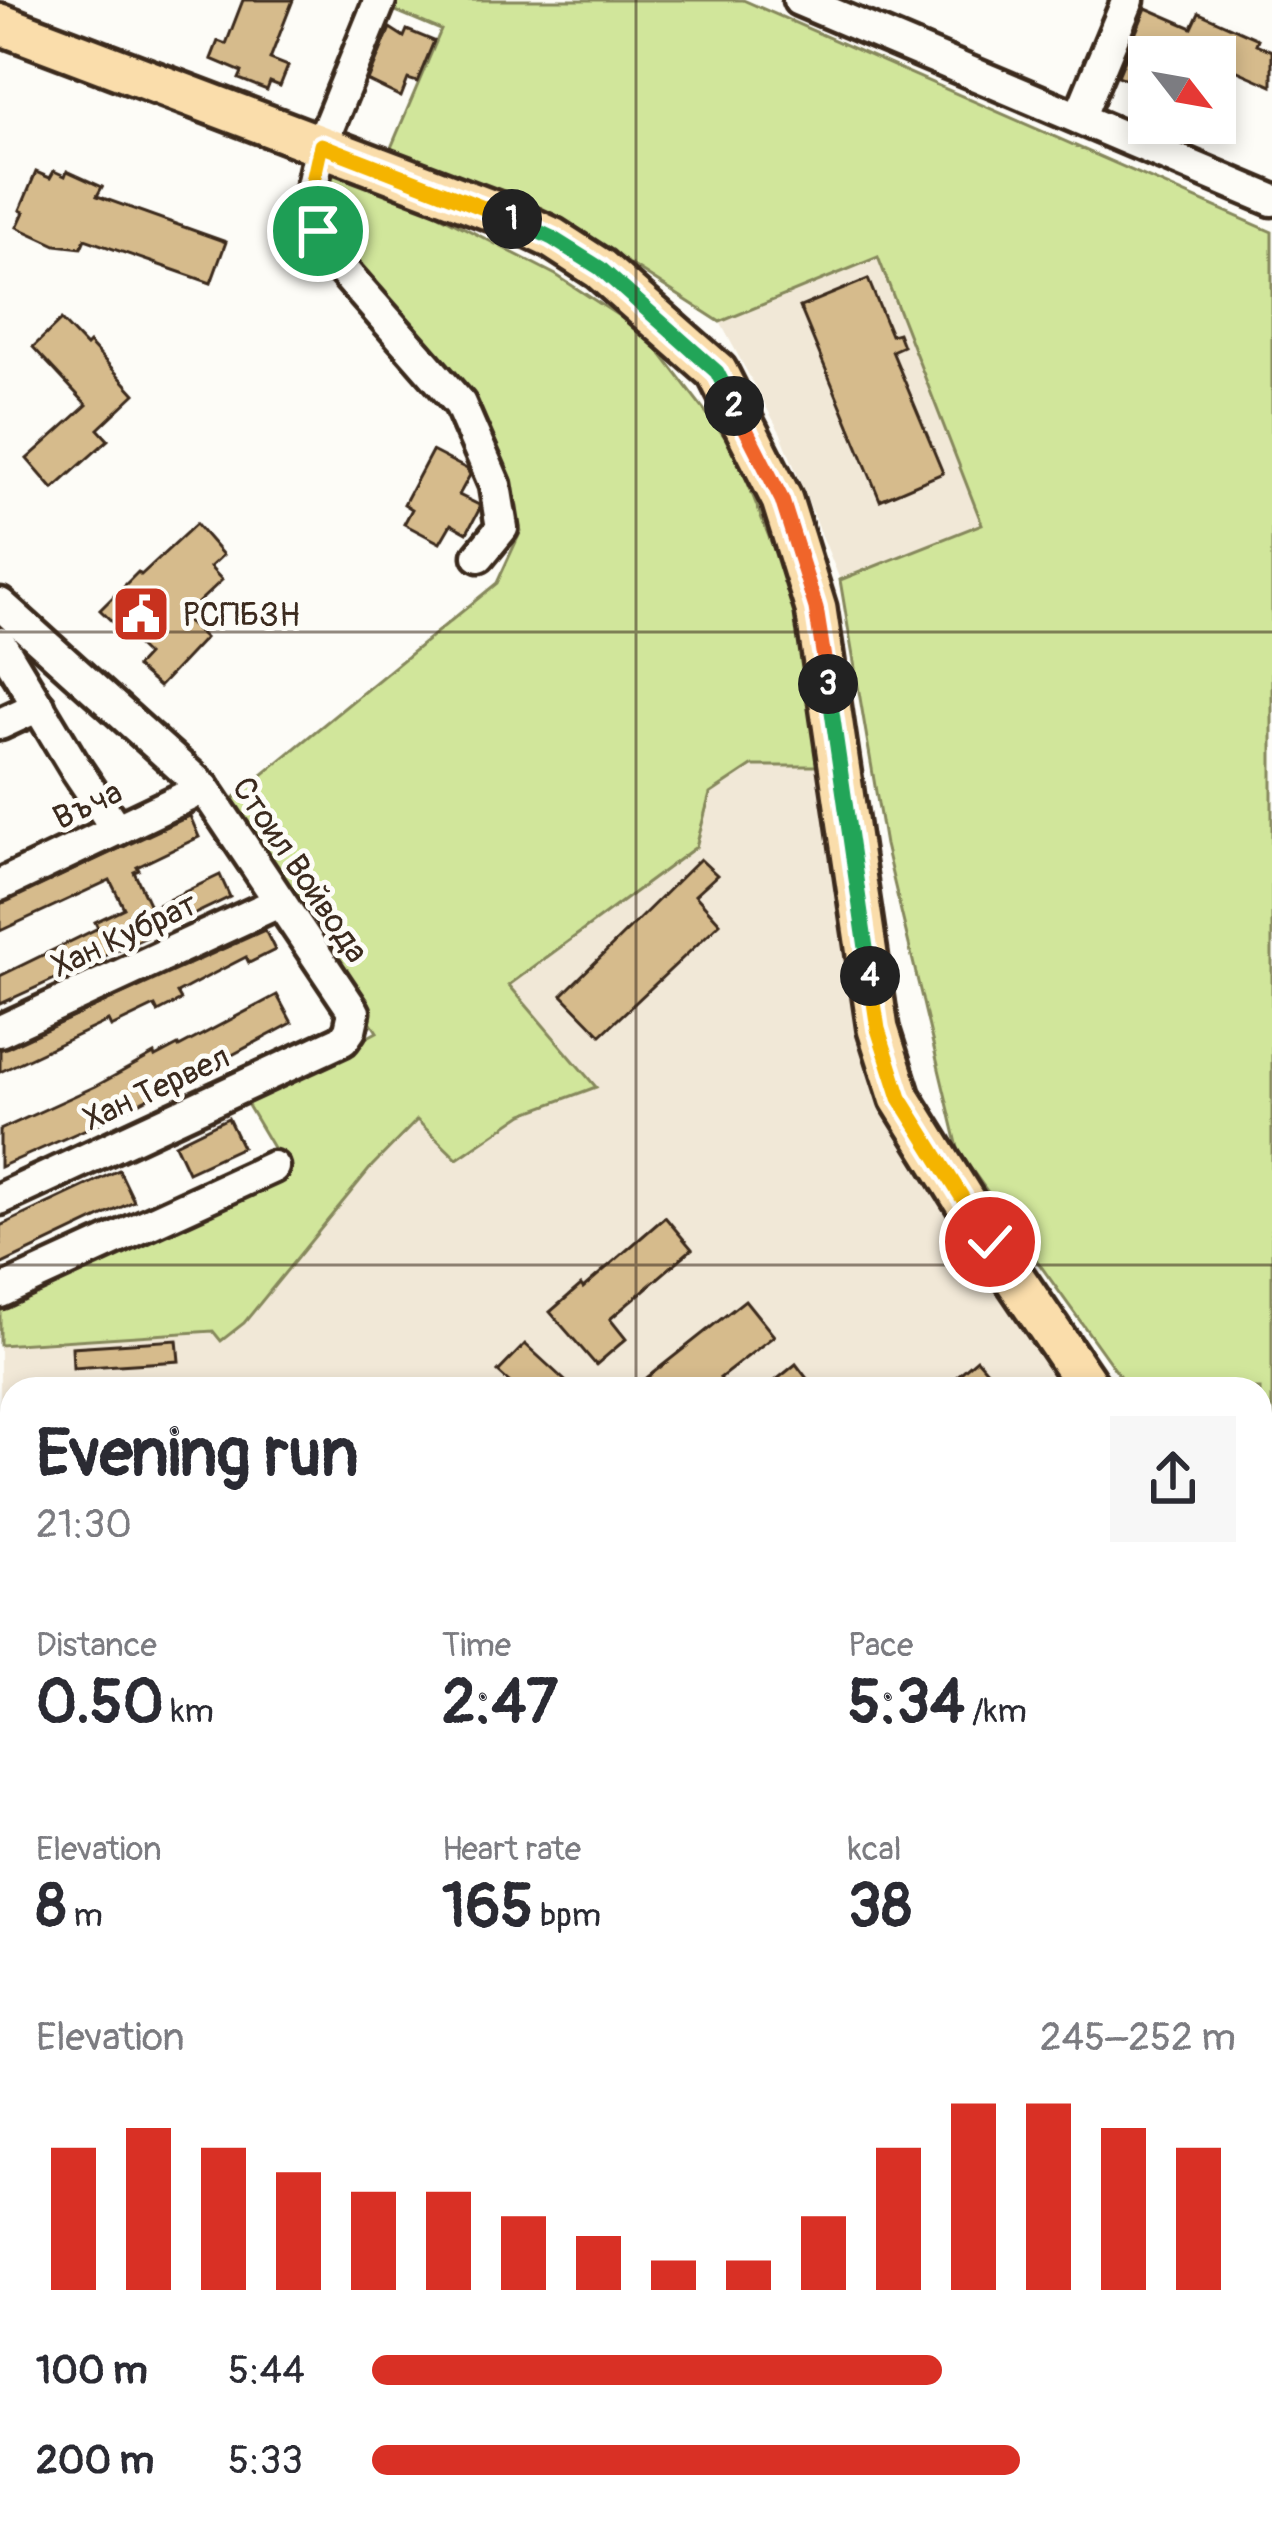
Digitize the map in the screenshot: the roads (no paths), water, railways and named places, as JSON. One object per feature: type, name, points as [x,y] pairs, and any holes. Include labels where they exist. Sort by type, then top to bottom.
[{"type":"main road","points":[[0,24],[501,214],[552,238],[600,268],[717,372],[782,500],[816,608],[878,1029],[900,1098],[1082,1377]]},
{"type":"street","points":[[380,0],[321,145],[308,204],[339,266],[460,404],[495,484],[502,528],[479,556]]},
{"type":"street","points":[[799,0],[1272,200]]},
{"type":"street","points":[[1079,118],[1128,0]]},
{"type":"street","name":"Стоил Войвода","points":[[0,604],[204,788],[354,1012],[343,1040]]},
{"type":"street","points":[[0,643],[117,830]]},
{"type":"street","points":[[0,724],[39,706]]},
{"type":"street","name":"Въча","points":[[0,885],[204,788]]},
{"type":"street","name":"Хан Кубрат","points":[[0,1031],[279,902]]},
{"type":"street","name":"Хан Тервел","points":[[0,1199],[343,1040]]},
{"type":"street","points":[[0,1292],[273,1167]]},
{"type":"place","name":"РСПБЗН","points":[[141,614]]}]
